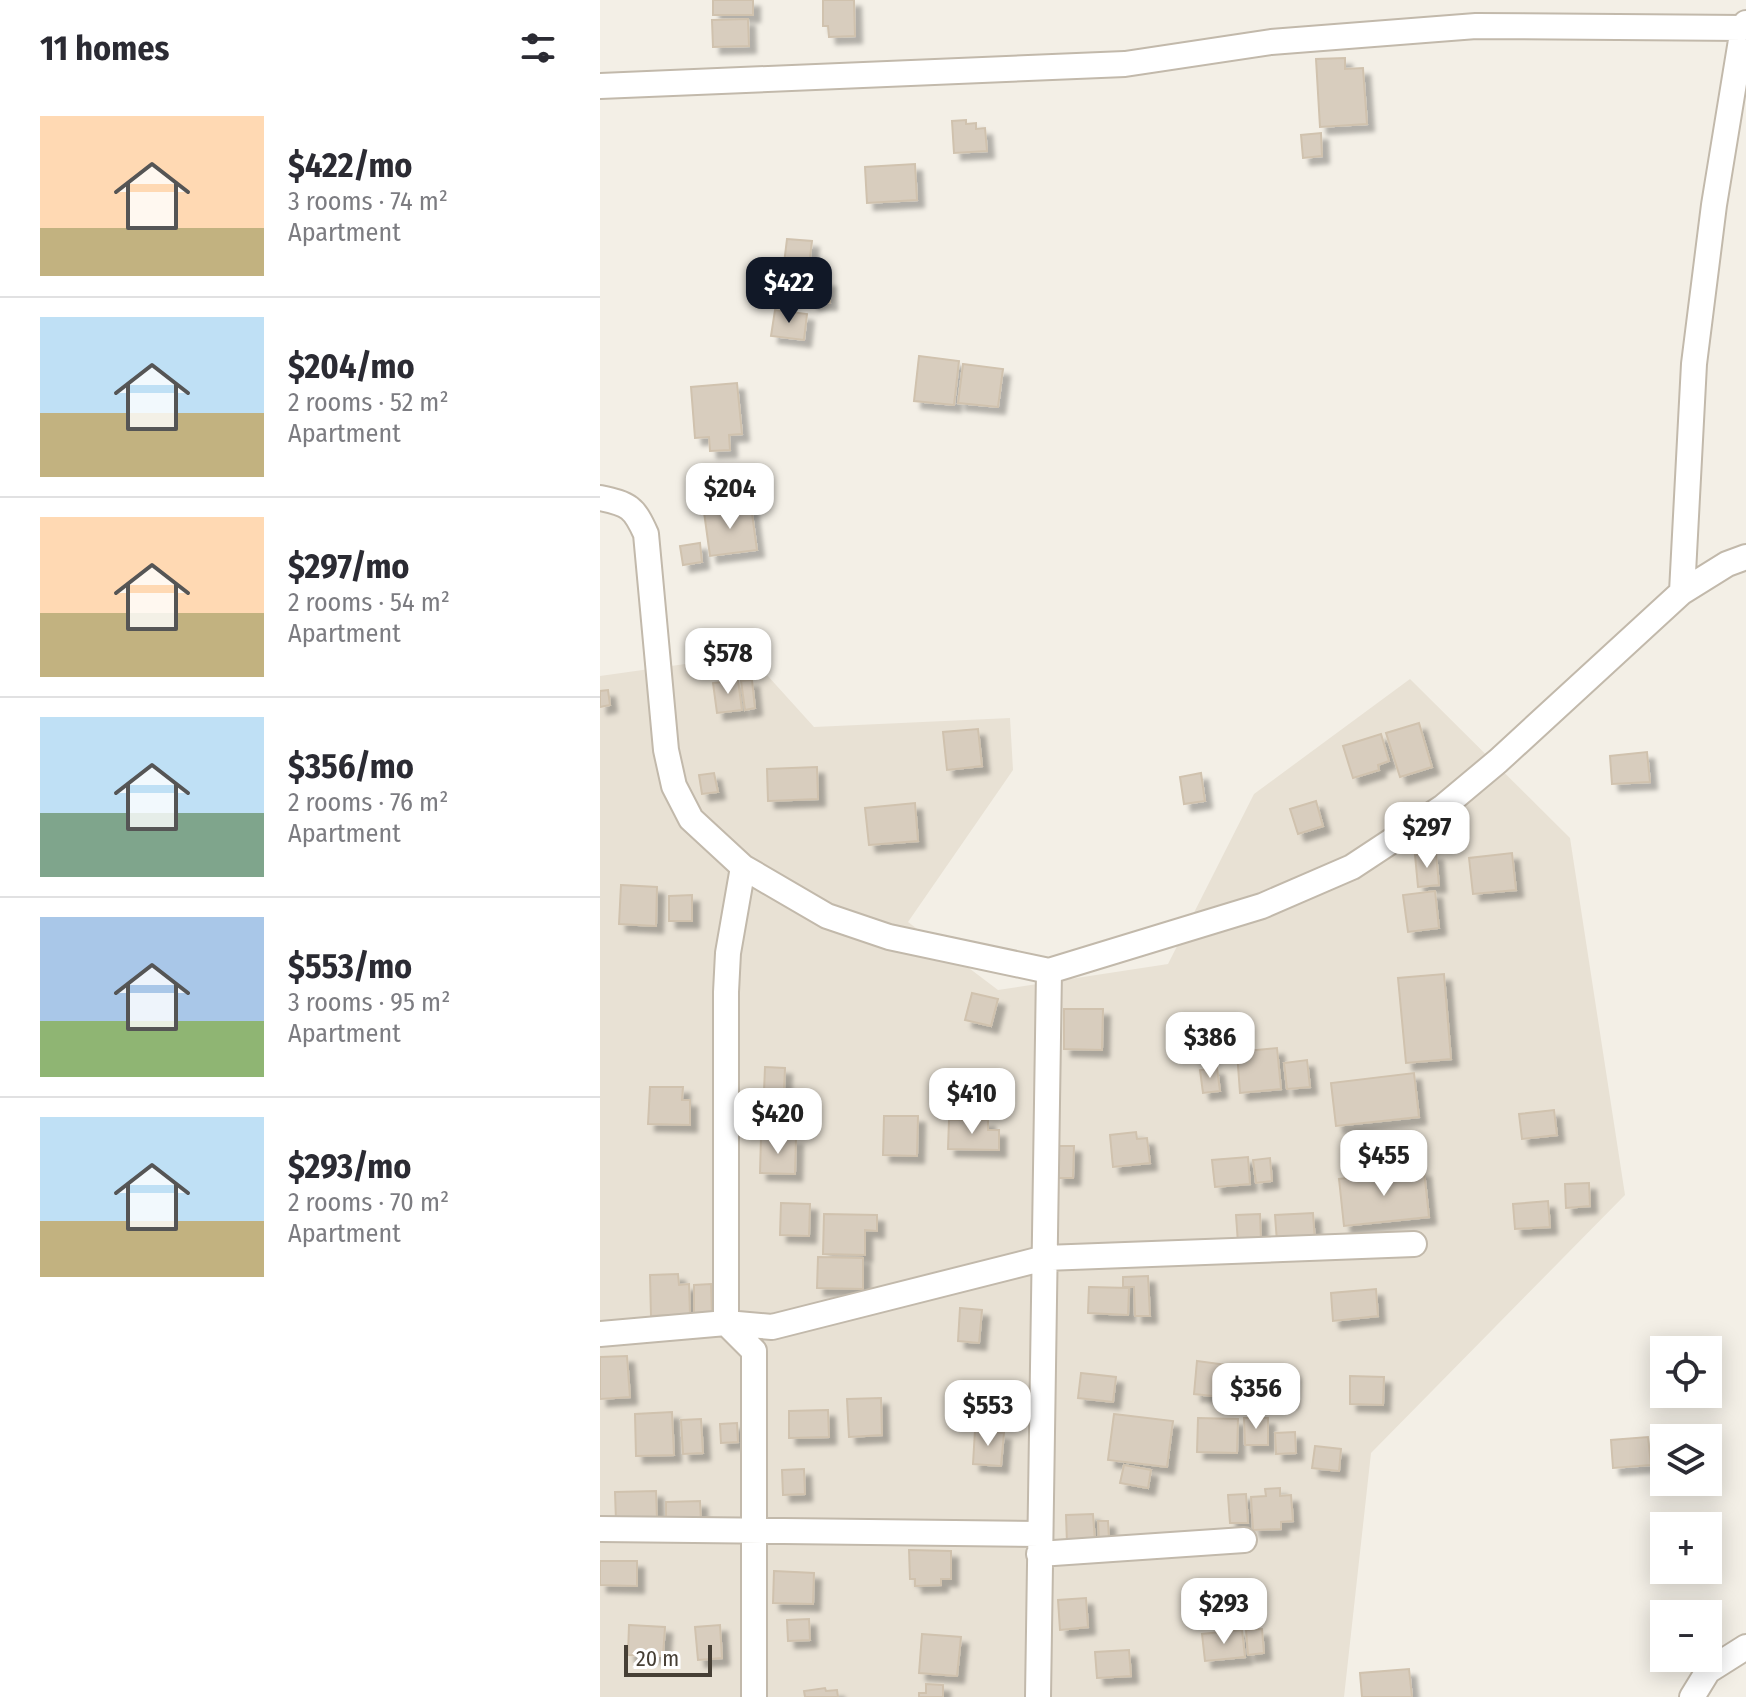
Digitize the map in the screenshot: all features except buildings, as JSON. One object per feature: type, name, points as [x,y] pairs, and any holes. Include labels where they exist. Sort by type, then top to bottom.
[{"type":"street","points":[[600,86],[1125,64],[1271,42],[1476,26],[1744,25],[1714,205],[1694,364],[1682,592]]},
{"type":"street","points":[[600,498],[626,504],[638,516],[646,534],[666,750],[674,786],[691,819],[743,867],[827,916],[889,937],[1049,971],[1262,906],[1352,867],[1443,807],[1498,761],[1682,592],[1727,564],[1746,557]]},
{"type":"street","points":[[743,867],[728,953],[726,992],[726,1323],[754,1351],[754,1697]]},
{"type":"street","points":[[1038,1697],[1049,971]]},
{"type":"street","points":[[600,1334],[726,1323],[772,1327],[1045,1258],[1414,1244]]},
{"type":"street","points":[[600,1529],[754,1531],[1039,1544],[1244,1540]]},
{"type":"street","points":[[1692,1697],[1708,1671],[1746,1647]]},
{"type":"shaded area","points":[[749,655],[814,727],[1010,718],[1013,770],[908,922],[998,990],[1168,964],[1254,794],[1410,679],[1570,838],[1625,1195],[1371,1453],[1344,1697],[600,1697],[600,676]]}]
